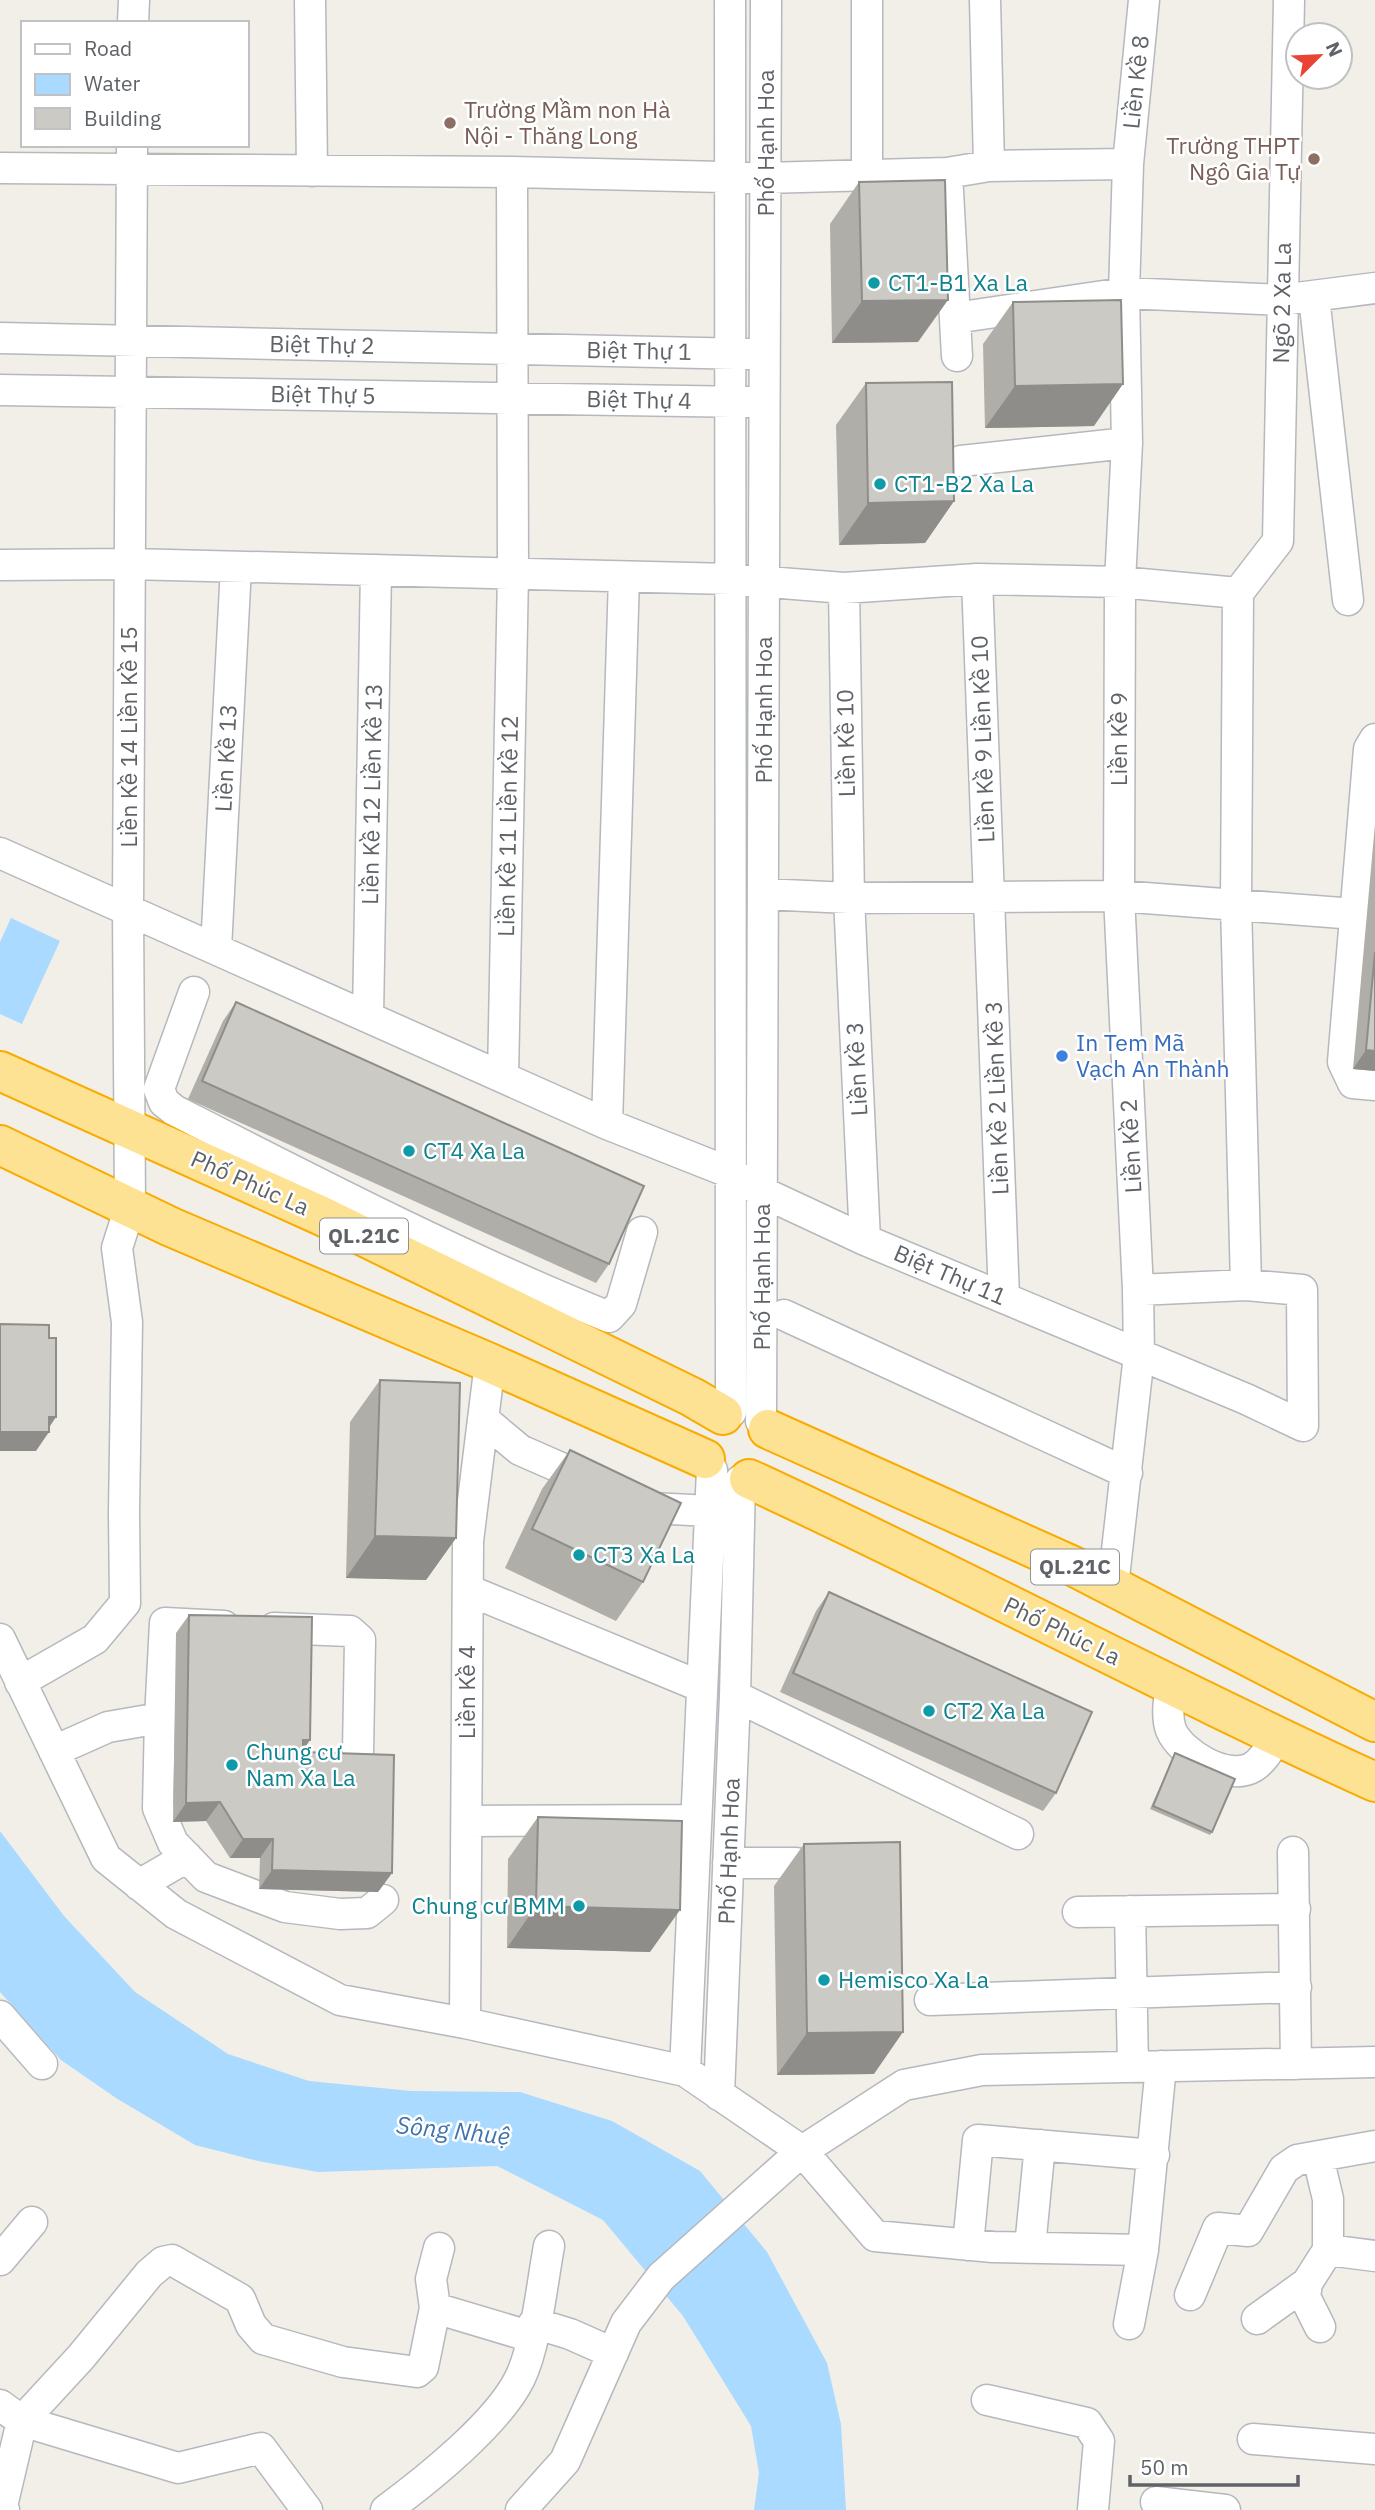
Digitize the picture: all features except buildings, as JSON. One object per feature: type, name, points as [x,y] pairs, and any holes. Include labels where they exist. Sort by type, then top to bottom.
[{"type":"highway","name":"Phố Phúc La","points":[[0,1071],[130,1129],[372,1226],[692,1397],[1073,1566],[1375,1722]]},
{"type":"highway","name":"Phố Phúc La","points":[[0,1145],[171,1227],[490,1363],[727,1472],[1057,1627],[1171,1686],[1375,1782]]},
{"type":"highway","points":[[746,1419],[773,1440],[768,1464],[760,1473],[727,1472],[702,1446],[705,1433],[712,1422],[746,1419]]},
{"type":"street","points":[[133,21],[134,0]]},
{"type":"street","points":[[310,0],[312,171]]},
{"type":"street","name":"Phố Hạnh Hoa","points":[[730,0],[731,1173],[746,1419]]},
{"type":"street","name":"Phố Hạnh Hoa","points":[[746,1419],[762,1192],[766,0]]},
{"type":"street","points":[[867,0],[867,176]]},
{"type":"street","points":[[985,0],[989,166]]},
{"type":"street","name":"Liền Kề 8","points":[[1127,443],[1124,293],[1128,164],[1144,0]]},
{"type":"street","name":"Ngõ 2 Xa La","points":[[1238,593],[1278,541],[1289,0]]},
{"type":"street","points":[[0,168],[132,157],[312,171],[765,178],[947,173],[989,166],[1128,164]]},
{"type":"street","name":"Liền Kề 14 Liền Kề 15","points":[[20,1682],[95,1639],[125,1603],[127,1322],[117,1248],[130,1207],[128,910],[132,157]]},
{"type":"street","name":"Liền Kề 11 Liền Kề 12","points":[[503,1077],[513,574],[512,172]]},
{"type":"street","points":[[947,173],[957,356]]},
{"type":"street","points":[[955,318],[1124,293],[1282,300],[1375,288]]},
{"type":"street","points":[[1314,297],[1348,600]]},
{"type":"street","name":"Biệt Thự 2","points":[[0,338],[513,349]]},
{"type":"street","name":"Biệt Thự 1","points":[[513,349],[765,354]]},
{"type":"street","name":"Biệt Thự 5","points":[[0,390],[514,398]]},
{"type":"street","name":"Biệt Thự 4","points":[[514,398],[765,402]]},
{"type":"street","points":[[961,461],[1127,443]]},
{"type":"street","name":"Liền Kề 9","points":[[1119,896],[1120,582],[1127,443]]},
{"type":"street","points":[[0,565],[130,564],[730,579],[844,588],[976,579],[1120,582],[1238,593],[1236,904],[1246,1285],[1138,1290]]},
{"type":"street","name":"Liền Kề 13","points":[[216,949],[236,567]]},
{"type":"street","name":"Liền Kề 12 Liền Kề 13","points":[[368,1017],[376,570]]},
{"type":"street","points":[[607,1124],[624,577]]},
{"type":"street","name":"Liền Kề 9 Liền Kề 10","points":[[976,579],[990,898]]},
{"type":"street","name":"Liền Kề 10","points":[[844,588],[849,898]]},
{"type":"street","points":[[1375,739],[1369,749],[1343,1062],[1353,1083],[1375,1085]]},
{"type":"street","name":"Biệt Thự 11","points":[[0,853],[607,1124],[731,1173],[762,1192],[865,1240],[1246,1399],[1303,1426],[1302,1290],[1246,1285]]},
{"type":"street","points":[[763,894],[849,898],[1119,896],[1355,914]]},
{"type":"street","name":"Liền Kề 2","points":[[1113,1586],[1139,1355],[1119,896]]},
{"type":"street","name":"Liền Kề 3","points":[[849,898],[865,1240]]},
{"type":"street","name":"Liền Kề 2 Liền Kề 3","points":[[990,898],[1004,1298]]},
{"type":"street","points":[[194,992],[159,1089],[164,1102],[372,1226],[609,1317],[621,1304],[642,1232]]},
{"type":"street","points":[[784,1315],[1127,1473]]},
{"type":"street","name":"Liền Kề 4","points":[[465,2022],[468,1541],[490,1363]]},
{"type":"street","points":[[483,1419],[520,1450],[652,1508],[710,1511]]},
{"type":"street","name":"Phố Hạnh Hoa","points":[[685,2071],[710,1511],[727,1472]]},
{"type":"street","name":"Phố Hạnh Hoa","points":[[719,2095],[735,1696],[727,1472]]},
{"type":"street","points":[[468,1590],[702,1687]]},
{"type":"street","points":[[358,1752],[360,1640],[350,1631],[165,1623],[158,1808],[173,1843],[206,1877],[285,1907],[341,1914],[366,1913],[383,1900]]},
{"type":"street","points":[[0,1639],[106,1858],[176,1914],[340,2000],[465,2022],[685,2071],[802,2151],[875,2235],[968,2245],[1143,2250]]},
{"type":"street","points":[[1171,1686],[1170,1726],[1178,1743],[1192,1755],[1225,1771],[1251,1769],[1262,1760],[1277,1737]]},
{"type":"street","points":[[735,1696],[1018,1834]]},
{"type":"street","points":[[54,1751],[108,1727],[160,1718]]},
{"type":"street","points":[[467,1821],[696,1820]]},
{"type":"street","points":[[1293,1853],[1296,2064]]},
{"type":"street","points":[[139,1885],[187,1857]]},
{"type":"street","points":[[729,1863],[796,1863],[833,1875]]},
{"type":"street","points":[[1078,1912],[1295,1909]]},
{"type":"street","points":[[1129,2324],[1143,2250],[1154,2155],[1147,2067],[1132,1993],[1130,1912]]},
{"type":"street","points":[[930,2000],[1296,1987]]},
{"type":"street","points":[[0,2016],[42,2064]]},
{"type":"street","points":[[521,2510],[565,2461],[626,2323],[661,2277],[802,2151],[904,2085],[982,2070],[1375,2062]]},
{"type":"street","points":[[968,2245],[978,2140],[1154,2155]]},
{"type":"street","points":[[1030,2247],[1041,2145]]},
{"type":"street","points":[[1190,2295],[1218,2228],[1248,2231],[1284,2169],[1297,2160],[1375,2147]]},
{"type":"street","points":[[1257,2319],[1307,2283],[1328,2250],[1328,2199],[1318,2157]]},
{"type":"street","points":[[0,2260],[32,2222]]},
{"type":"street","points":[[386,2510],[466,2443],[511,2394],[527,2360],[549,2246]]},
{"type":"street","points":[[4,2510],[2,2506],[11,2413],[81,2357],[149,2274],[163,2262],[172,2260],[240,2299],[251,2325],[263,2339],[343,2362],[417,2372],[423,2367],[435,2308],[431,2279],[439,2248]]},
{"type":"street","points":[[1328,2250],[1375,2256]]},
{"type":"street","points":[[1307,2283],[1305,2297],[1320,2327]]},
{"type":"street","points":[[435,2308],[533,2330],[570,2334],[613,2353]]},
{"type":"street","points":[[987,2400],[1087,2423],[1099,2441],[1093,2510]]},
{"type":"street","points":[[11,2413],[178,2468],[261,2448],[307,2510]]},
{"type":"street","points":[[1254,2439],[1375,2449]]},
{"type":"street","points":[[1156,2502],[1224,2510]]},
{"type":"water","points":[[11,918],[60,941],[22,1024],[0,1014],[0,942]]},
{"type":"water","name":"Sông Nhuệ","points":[[0,1831],[64,1916],[135,1992],[228,2054],[309,2081],[411,2091],[520,2092],[612,2121],[700,2171],[767,2252],[827,2363],[841,2424],[846,2510],[754,2510],[759,2473],[751,2426],[683,2316],[603,2220],[497,2166],[318,2172],[258,2161],[195,2145],[116,2098],[61,2060],[0,1992]]},
{"type":"place","name":"Trường Mầm non Hà Nội - Thăng Long","points":[[450,123]]},
{"type":"place","name":"Trường THPT Ngô Gia Tự","points":[[1314,159]]},
{"type":"place","name":"CT1-B1 Xa La","points":[[874,283]]},
{"type":"place","name":"CT1-B2 Xa La","points":[[880,484]]},
{"type":"place","name":"In Tem Mã Vạch An Thành","points":[[1062,1056]]},
{"type":"place","name":"CT4 Xa La","points":[[409,1151]]},
{"type":"place","name":"CT3 Xa La","points":[[579,1555]]},
{"type":"place","name":"CT2 Xa La","points":[[929,1711]]},
{"type":"place","name":"Chung cư Nam Xa La","points":[[232,1765]]},
{"type":"place","name":"Chung cư BMM","points":[[579,1906]]},
{"type":"place","name":"Hemisco Xa La","points":[[824,1980]]}]
